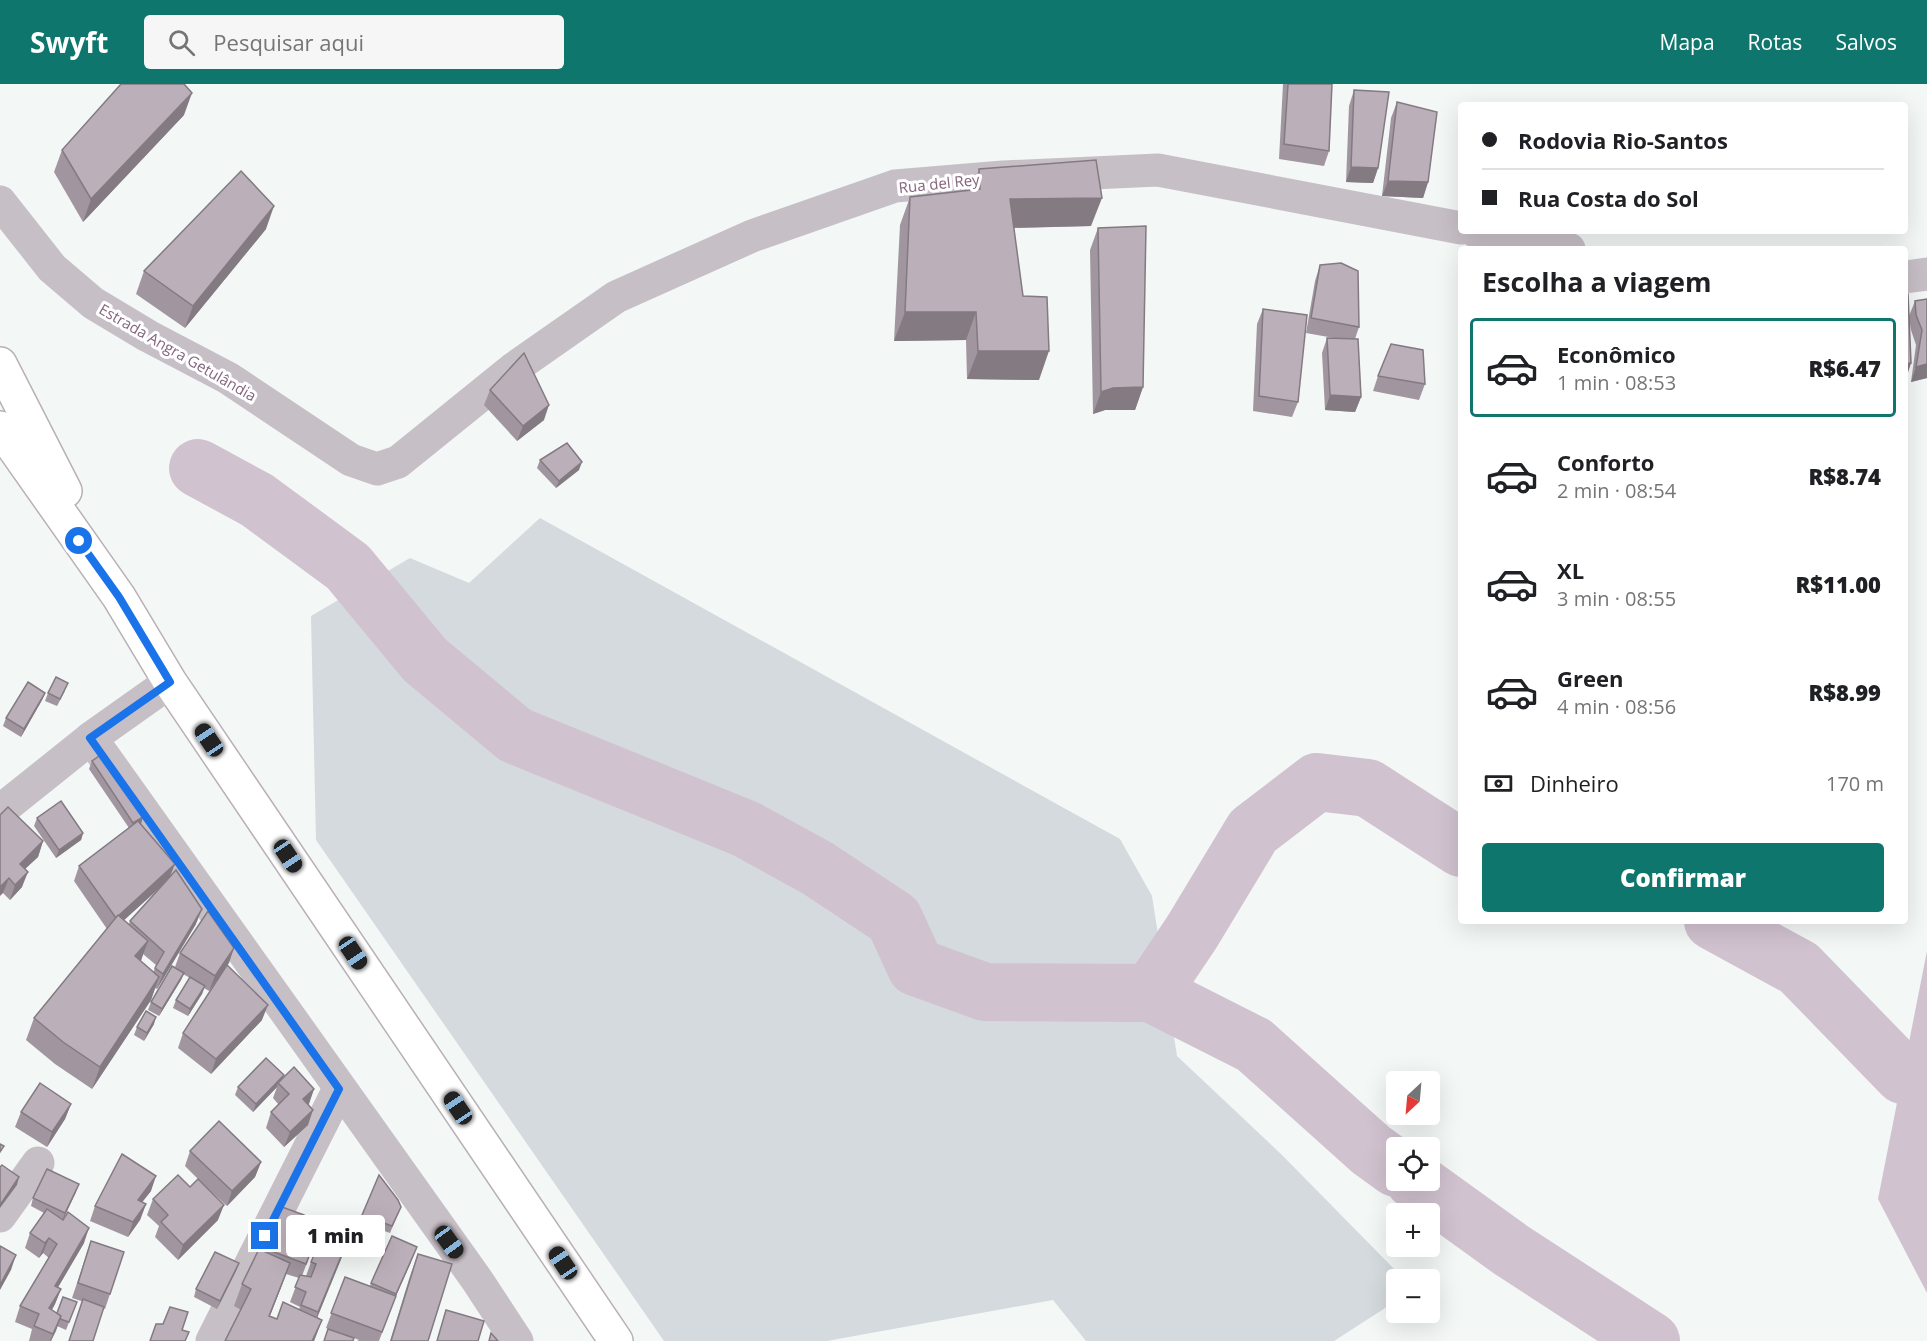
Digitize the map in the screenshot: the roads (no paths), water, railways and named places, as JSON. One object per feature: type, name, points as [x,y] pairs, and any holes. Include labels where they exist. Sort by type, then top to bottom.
[{"type":"highway","points":[[0,364],[119,597],[170,682],[616,1341]]},
{"type":"highway","points":[[0,428],[119,597]]},
{"type":"street","name":"Rua del Rey","points":[[440,429],[513,369],[616,297],[752,236],[896,186],[1003,177],[1158,170],[1458,227]]},
{"type":"street","name":"Estrada Angra Getulândia","points":[[0,202],[52,268],[93,303],[148,336],[228,378],[351,460],[377,469],[398,462],[440,429]]},
{"type":"street","points":[[1491,234],[1553,246]]},
{"type":"street","points":[[1908,277],[1927,274]]},
{"type":"street","points":[[0,811],[90,738],[170,682]]},
{"type":"street","points":[[90,738],[477,1280],[517,1341]]},
{"type":"street","points":[[212,1341],[339,1089]]},
{"type":"street","points":[[0,1216],[38,1163]]},
{"type":"waterway","points":[[198,468],[257,500],[348,567],[425,660],[515,735],[746,829],[817,868],[894,919],[916,967],[985,992],[1151,993],[1254,1045],[1386,1161]]},
{"type":"waterway","points":[[1151,993],[1192,932],[1253,831],[1317,782],[1368,788],[1458,846]]},
{"type":"waterway","points":[[1718,924],[1799,968],[1903,1075]]},
{"type":"waterway","points":[[1429,1191],[1511,1250],[1651,1341]]}]
